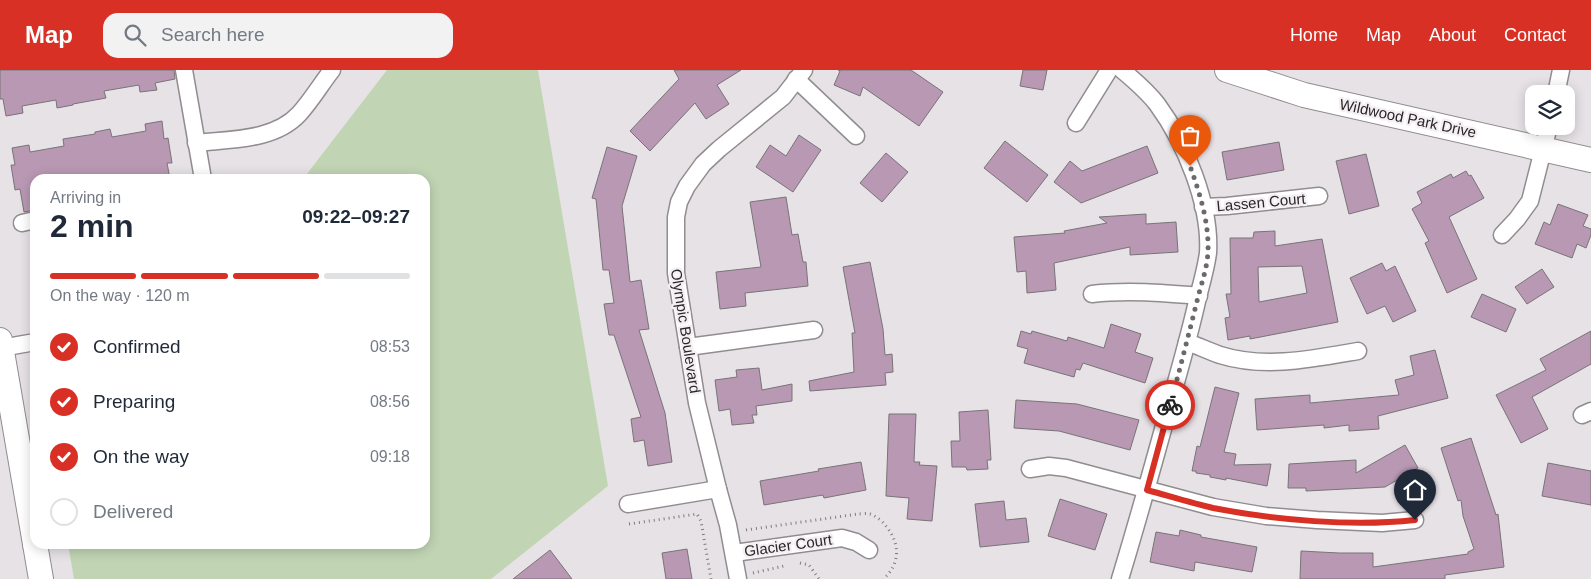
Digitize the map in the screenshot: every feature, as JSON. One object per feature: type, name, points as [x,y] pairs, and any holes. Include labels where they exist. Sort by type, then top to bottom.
[{"type":"street","points":[[184,70],[202,174]]},
{"type":"street","points":[[196,143],[256,136],[278,129],[298,115],[332,70]]},
{"type":"street","points":[[1076,123],[1108,70]]},
{"type":"street","points":[[1120,579],[1147,490],[1187,342],[1205,272],[1208,251],[1203,207],[1190,166],[1172,126],[1156,103],[1136,81],[1122,70]]},
{"type":"street","name":"Wildwood Park Drive","points":[[1227,70],[1304,95],[1546,137],[1591,160]]},
{"type":"street","points":[[1558,85],[1561,70]]},
{"type":"street","points":[[800,75],[856,136]]},
{"type":"street","name":"Olympic Boulevard","points":[[745,578],[734,553],[698,403],[676,273],[676,218],[679,202],[687,186],[703,164],[783,97],[800,75]]},
{"type":"street","points":[[1502,236],[1530,201],[1546,137]]},
{"type":"street","name":"Lassen Court","points":[[1203,207],[1319,196]]},
{"type":"street","points":[[1092,294],[1126,291],[1199,296]]},
{"type":"street","points":[[688,347],[814,330]]},
{"type":"street","points":[[30,342],[1,344],[30,515]]},
{"type":"street","points":[[1187,342],[1220,355],[1258,361],[1288,362],[1358,351]]},
{"type":"street","points":[[1030,469],[1049,466],[1066,468],[1213,508],[1266,516],[1382,523],[1415,520]]},
{"type":"street","points":[[628,504],[718,489]]},
{"type":"street","name":"Glacier Court","points":[[734,553],[842,538],[856,542],[869,550]]},
{"type":"street","points":[[36,549],[41,579]]},
{"type":"path","points":[[629,524],[697,514],[701,521],[711,579]]},
{"type":"path","points":[[745,578],[756,571],[800,562],[809,565],[819,579]]},
{"type":"green space","points":[[387,70],[538,70],[608,486],[491,579],[74,579],[69,549],[430,549],[430,174],[307,174]]},
{"type":"building","points":[[0,70],[174,70],[175,79],[155,83],[157,90],[140,92],[139,85],[104,91],[106,98],[57,108],[56,100],[22,106],[23,113],[6,116],[3,99],[0,99]]},
{"type":"building","points":[[674,70],[741,70],[717,85],[729,104],[706,119],[695,103],[650,151],[630,131],[679,79]]},
{"type":"building","points":[[838,70],[911,70],[943,92],[919,126],[863,87],[860,96],[834,85],[840,71]]},
{"type":"building","points":[[1023,70],[1047,70],[1043,90],[1020,86]]},
{"type":"building","points":[[162,121],[164,139],[168,138],[172,163],[167,163],[169,174],[30,174],[30,211],[24,212],[20,189],[15,190],[11,165],[15,165],[12,148],[29,145],[30,152],[64,146],[63,139],[95,134],[95,132],[110,129],[112,137],[146,131],[145,124]]},
{"type":"building","points":[[799,135],[821,150],[793,192],[756,167],[770,145],[786,156]]},
{"type":"building","points":[[1005,141],[1048,175],[1027,202],[984,168]]},
{"type":"building","points":[[1279,142],[1284,170],[1227,180],[1222,152]]},
{"type":"building","points":[[1147,146],[1158,173],[1081,203],[1054,182],[1070,161],[1082,171]]},
{"type":"building","points":[[607,147],[637,156],[622,206],[630,282],[641,280],[649,329],[639,330],[665,413],[672,462],[648,466],[644,440],[634,442],[631,419],[641,417],[614,335],[609,335],[604,304],[614,303],[609,270],[603,270],[596,199],[592,198]]},
{"type":"building","points":[[886,153],[908,172],[882,202],[860,183]]},
{"type":"building","points":[[1366,154],[1379,206],[1349,214],[1336,161]]},
{"type":"building","points":[[1466,171],[1469,176],[1471,175],[1484,198],[1449,217],[1477,279],[1447,293],[1425,243],[1429,241],[1412,209],[1422,203],[1417,192],[1451,174],[1453,178]]},
{"type":"building","points":[[786,197],[792,235],[798,234],[803,262],[806,262],[808,286],[745,293],[746,306],[720,309],[716,272],[761,267],[750,202]]},
{"type":"building","points":[[1558,204],[1588,215],[1583,226],[1591,229],[1591,235],[1586,248],[1577,244],[1572,258],[1535,244],[1544,222],[1550,225]]},
{"type":"building","points":[[1146,214],[1146,224],[1176,222],[1178,252],[1130,255],[1130,247],[1054,263],[1056,290],[1027,293],[1026,271],[1017,272],[1014,237],[1065,233],[1064,231],[1107,223],[1099,217]]},
{"type":"building","points":[[1275,231],[1275,246],[1322,239],[1338,322],[1250,339],[1250,336],[1228,340],[1225,318],[1230,317],[1226,294],[1231,294],[1230,238],[1253,238],[1254,232]],"holes":[[[1302,266],[1307,293],[1259,302],[1258,267]]]},
{"type":"building","points":[[870,262],[883,329],[885,355],[892,354],[893,372],[885,373],[886,385],[810,391],[809,381],[854,372],[852,333],[855,333],[843,267]]},
{"type":"building","points":[[1382,263],[1386,271],[1395,266],[1416,311],[1393,322],[1385,306],[1367,314],[1350,278]]},
{"type":"building","points":[[1542,269],[1554,287],[1527,304],[1515,287]]},
{"type":"building","points":[[1482,294],[1516,309],[1506,332],[1471,317]]},
{"type":"building","points":[[1111,324],[1141,334],[1135,352],[1153,358],[1145,383],[1083,363],[1080,370],[1076,369],[1074,377],[1024,363],[1028,349],[1017,346],[1021,331],[1031,334],[1032,331],[1067,341],[1068,337],[1104,348]]},
{"type":"building","points":[[1591,331],[1591,364],[1532,397],[1548,429],[1521,443],[1496,395],[1546,370],[1540,359]]},
{"type":"building","points":[[1435,350],[1448,398],[1378,416],[1379,429],[1349,431],[1349,425],[1324,428],[1324,425],[1257,430],[1255,399],[1310,395],[1310,403],[1399,395],[1395,380],[1414,375],[1410,356]]},
{"type":"building","points":[[759,368],[762,390],[792,384],[792,401],[756,406],[757,415],[752,415],[754,423],[732,425],[730,409],[719,411],[715,380],[737,377],[736,370]]},
{"type":"building","points":[[1215,387],[1239,393],[1224,452],[1236,454],[1234,465],[1271,464],[1267,486],[1226,478],[1226,480],[1210,477],[1210,475],[1192,471],[1197,446],[1200,447]]},
{"type":"building","points":[[1016,400],[1077,404],[1139,420],[1130,450],[1059,431],[1014,428]]},
{"type":"building","points":[[988,410],[991,460],[987,460],[988,469],[967,470],[966,467],[952,467],[951,441],[960,441],[959,412]]},
{"type":"building","points":[[889,414],[916,414],[914,462],[920,462],[919,465],[937,466],[932,521],[907,519],[909,498],[886,496]]},
{"type":"building","points":[[1471,438],[1496,515],[1498,514],[1504,567],[1445,575],[1445,579],[1300,579],[1301,551],[1373,553],[1373,567],[1468,554],[1468,552],[1474,549],[1463,516],[1461,500],[1458,501],[1441,448]]},
{"type":"building","points":[[1405,445],[1418,468],[1385,487],[1306,491],[1306,488],[1288,488],[1289,464],[1356,460],[1356,473]]},
{"type":"building","points":[[861,462],[866,490],[824,498],[823,495],[764,505],[760,481]]},
{"type":"building","points":[[1548,463],[1591,471],[1591,505],[1542,496]]},
{"type":"building","points":[[1060,499],[1107,514],[1095,550],[1048,536]]},
{"type":"building","points":[[1004,501],[1006,520],[1026,518],[1029,542],[980,547],[975,504]]},
{"type":"building","points":[[1180,530],[1201,535],[1201,537],[1257,547],[1252,572],[1195,562],[1194,571],[1150,562],[1156,532],[1179,536]]},
{"type":"building","points":[[687,549],[692,579],[666,579],[662,553]]},
{"type":"building","points":[[550,550],[572,579],[513,579]]},
{"type":"way so far","points":[[1170,405],[1190,334],[1205,272],[1208,251],[1203,207],[1190,166]]},
{"type":"route","points":[[1170,405],[1147,490],[1213,508],[1266,516],[1382,523],[1415,520]]}]
